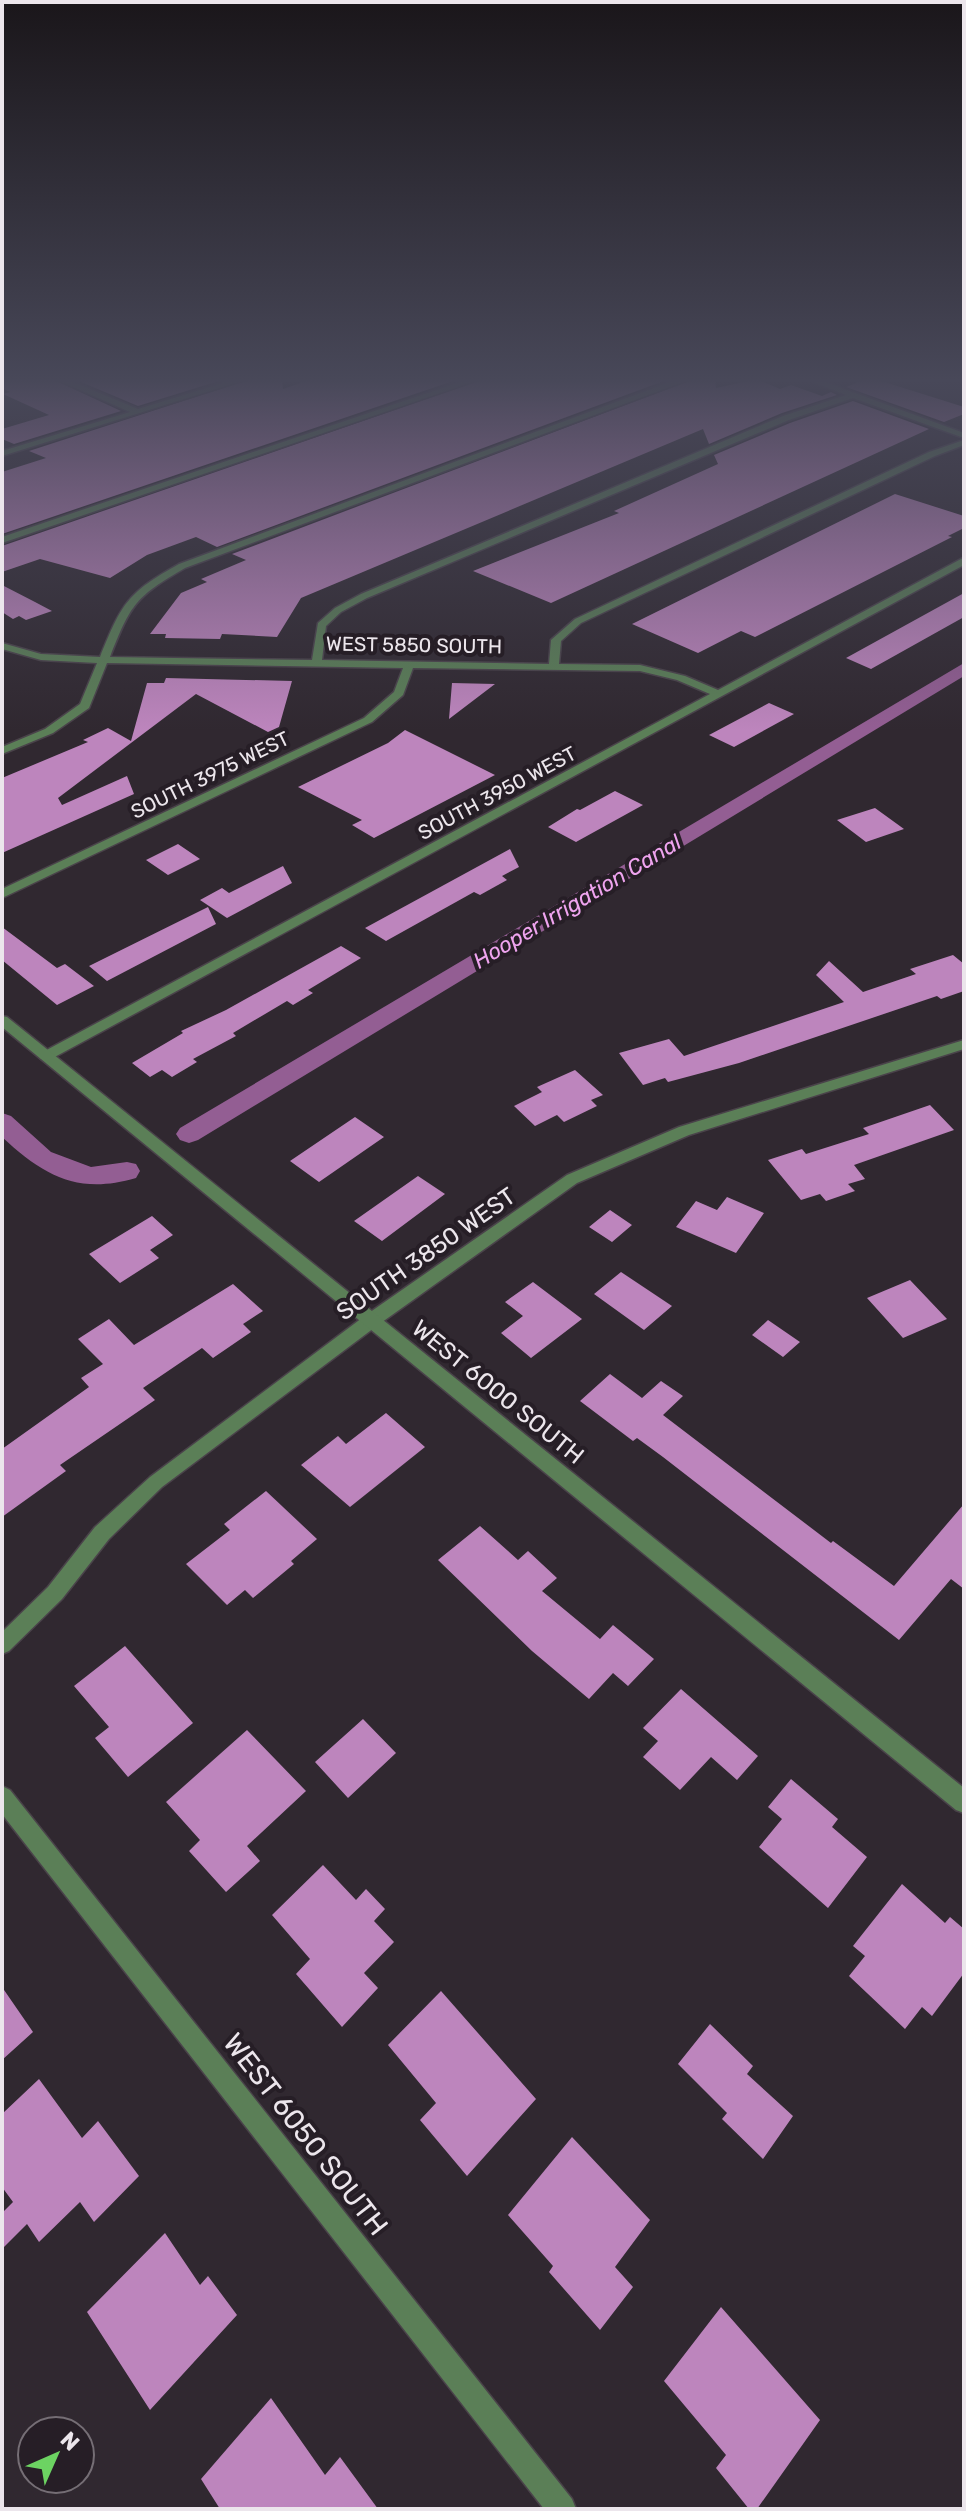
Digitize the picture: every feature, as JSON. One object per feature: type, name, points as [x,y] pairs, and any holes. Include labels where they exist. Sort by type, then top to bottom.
[{"type":"street","points":[[2,540],[131,496]]},
{"type":"street","points":[[2,751],[49,731],[85,706],[123,612],[147,586],[182,566],[368,496]]},
{"type":"street","points":[[317,662],[321,625],[338,610],[364,596],[601,496]]},
{"type":"street","points":[[554,665],[556,640],[578,621],[842,496]]},
{"type":"street","name":"SOUTH 3950 WEST","points":[[46,1056],[964,561]]},
{"type":"street","name":"WEST 5850 SOUTH","points":[[2,646],[41,657],[104,660],[640,668],[681,678],[719,694]]},
{"type":"street","name":"SOUTH 3975 WEST","points":[[2,894],[368,720],[399,693],[410,663]]},
{"type":"street","name":"WEST 6000 SOUTH","points":[[2,1020],[964,1802]]},
{"type":"street","name":"SOUTH 3850 WEST","points":[[2,1645],[55,1593],[102,1533],[156,1482],[372,1320],[572,1179],[684,1131],[964,1044]]},
{"type":"street","name":"WEST 6050 SOUTH","points":[[2,1797],[562,2509]]},
{"type":"building","points":[[2,496],[114,496],[2,534]]},
{"type":"building","points":[[146,496],[354,496],[217,547],[196,537],[147,555],[110,578],[40,559],[2,572],[2,546]]},
{"type":"building","points":[[385,496],[543,496],[301,598],[277,637],[222,634],[220,639],[165,638],[166,634],[150,634],[181,593],[207,582],[201,579],[246,560],[232,554]]},
{"type":"building","points":[[647,496],[783,496],[551,603],[473,571],[619,513],[614,511]]},
{"type":"building","points":[[891,496],[902,496],[964,516],[964,528],[948,536],[952,537],[755,637],[741,631],[698,653],[632,624]]},
{"type":"building","points":[[2,585],[52,611],[26,620],[19,616],[13,619],[2,612]]},
{"type":"building","points":[[964,593],[964,617],[871,669],[846,658]]},
{"type":"building","points":[[166,678],[292,681],[279,727],[268,732],[196,694],[58,798],[62,805],[127,776],[134,794],[2,853],[2,778],[88,742],[83,740],[108,728],[131,741],[147,683],[164,683]]},
{"type":"building","points":[[452,683],[495,684],[449,719]]},
{"type":"building","points":[[769,703],[794,714],[734,747],[709,735]]},
{"type":"building","points":[[405,730],[495,775],[374,838],[352,825],[362,820],[298,787],[388,743]]},
{"type":"building","points":[[615,791],[643,805],[576,842],[548,827],[577,809]]},
{"type":"building","points":[[875,808],[904,829],[866,842],[837,820]]},
{"type":"building","points":[[178,844],[200,859],[168,875],[146,860]]},
{"type":"building","points":[[510,849],[519,867],[502,876],[507,880],[480,895],[474,892],[386,941],[365,928]]},
{"type":"building","points":[[283,866],[292,883],[227,918],[200,900],[222,888],[229,893]]},
{"type":"building","points":[[208,907],[216,924],[107,981],[89,966]]},
{"type":"building","points":[[2,927],[57,968],[65,964],[94,986],[57,1005],[2,960]]},
{"type":"building","points":[[341,946],[361,958],[308,990],[313,993],[293,1005],[287,1001],[233,1033],[236,1036],[193,1059],[197,1062],[172,1077],[162,1070],[150,1077],[132,1063],[183,1033],[181,1031],[226,1010]]},
{"type":"building","points":[[953,955],[964,964],[964,991],[941,999],[937,996],[739,1063],[668,1082],[665,1078],[643,1085],[619,1053],[669,1039],[684,1056],[844,1002],[816,975],[829,961],[863,992],[916,974],[910,969]]},
{"type":"building","points":[[575,1070],[603,1095],[591,1100],[597,1106],[564,1122],[557,1115],[535,1126],[514,1106],[542,1092],[537,1087]]},
{"type":"building","points":[[930,1105],[954,1130],[854,1165],[865,1179],[848,1184],[855,1191],[826,1201],[820,1194],[801,1200],[768,1160],[802,1149],[806,1154],[869,1134],[863,1128]]},
{"type":"building","points":[[355,1117],[384,1137],[319,1182],[290,1161]]},
{"type":"building","points":[[418,1176],[445,1194],[382,1241],[354,1221]]},
{"type":"building","points":[[727,1197],[764,1213],[736,1253],[676,1227],[696,1201],[717,1210]]},
{"type":"building","points":[[610,1210],[632,1225],[612,1242],[589,1227]]},
{"type":"building","points":[[152,1216],[173,1235],[150,1250],[159,1258],[120,1283],[89,1254]]},
{"type":"building","points":[[621,1272],[672,1306],[644,1330],[594,1294]]},
{"type":"building","points":[[910,1280],[947,1319],[903,1338],[867,1298]]},
{"type":"building","points":[[533,1282],[582,1319],[531,1358],[501,1333],[523,1316],[505,1302]]},
{"type":"building","points":[[233,1284],[263,1311],[243,1324],[251,1332],[213,1358],[202,1348],[143,1388],[155,1400],[60,1465],[66,1471],[2,1517],[2,1449],[89,1387],[81,1378],[103,1364],[78,1339],[109,1319],[134,1345]]},
{"type":"building","points":[[768,1320],[800,1342],[783,1357],[752,1335]]},
{"type":"building","points":[[610,1374],[642,1398],[661,1381],[683,1396],[663,1415],[831,1543],[833,1541],[894,1586],[964,1504],[964,1589],[951,1579],[899,1640],[663,1457],[637,1438],[633,1441],[580,1401]]},
{"type":"building","points":[[386,1413],[425,1447],[350,1507],[301,1465],[338,1436],[346,1444]]},
{"type":"building","points":[[266,1491],[317,1539],[291,1561],[294,1564],[253,1598],[245,1590],[227,1605],[186,1564],[230,1530],[224,1524]]},
{"type":"building","points":[[480,1526],[518,1560],[528,1551],[557,1578],[542,1591],[600,1639],[613,1625],[654,1659],[628,1686],[613,1673],[589,1699],[532,1651],[438,1560]]},
{"type":"building","points":[[125,1646],[193,1723],[128,1777],[95,1738],[109,1727],[74,1686]]},
{"type":"building","points":[[681,1689],[758,1756],[737,1780],[711,1757],[680,1790],[643,1757],[658,1741],[643,1728]]},
{"type":"building","points":[[363,1719],[396,1753],[348,1798],[315,1762]]},
{"type":"building","points":[[247,1730],[306,1791],[247,1846],[260,1861],[226,1892],[189,1851],[200,1840],[166,1802]]},
{"type":"building","points":[[791,1779],[838,1819],[832,1827],[867,1857],[828,1908],[759,1847],[782,1819],[768,1807]]},
{"type":"building","points":[[323,1865],[356,1900],[366,1889],[385,1909],[374,1921],[394,1942],[364,1973],[378,1988],[342,2027],[296,1974],[310,1959],[272,1915]]},
{"type":"building","points":[[902,1884],[945,1923],[950,1917],[964,1929],[964,1973],[932,2016],[922,2007],[905,2029],[849,1976],[865,1956],[853,1946]]},
{"type":"building","points":[[2,1987],[33,2032],[2,2060]]},
{"type":"building","points":[[441,1991],[536,2099],[467,2176],[420,2120],[436,2103],[388,2045]]},
{"type":"building","points":[[710,2024],[753,2066],[747,2074],[793,2116],[763,2159],[722,2119],[727,2113],[678,2064]]},
{"type":"building","points":[[39,2079],[82,2138],[98,2121],[139,2176],[94,2222],[80,2202],[39,2242],[27,2224],[2,2249],[2,2213],[13,2202],[2,2187],[2,2114]]},
{"type":"building","points":[[572,2137],[650,2220],[615,2267],[633,2287],[600,2330],[549,2272],[553,2266],[508,2215]]},
{"type":"building","points":[[165,2233],[200,2285],[208,2276],[237,2315],[150,2410],[87,2312]]},
{"type":"building","points":[[721,2307],[820,2420],[757,2509],[749,2509],[716,2468],[726,2455],[664,2381]]},
{"type":"building","points":[[271,2398],[325,2475],[340,2457],[378,2509],[220,2509],[201,2479]]},
{"type":"waterway","name":"Hooper Irrigation Canal","points":[[189,1134],[964,668]]},
{"type":"waterway","name":"Hooper Irrigation Canal","points":[[2,1122],[42,1159],[90,1177],[127,1171]]}]
